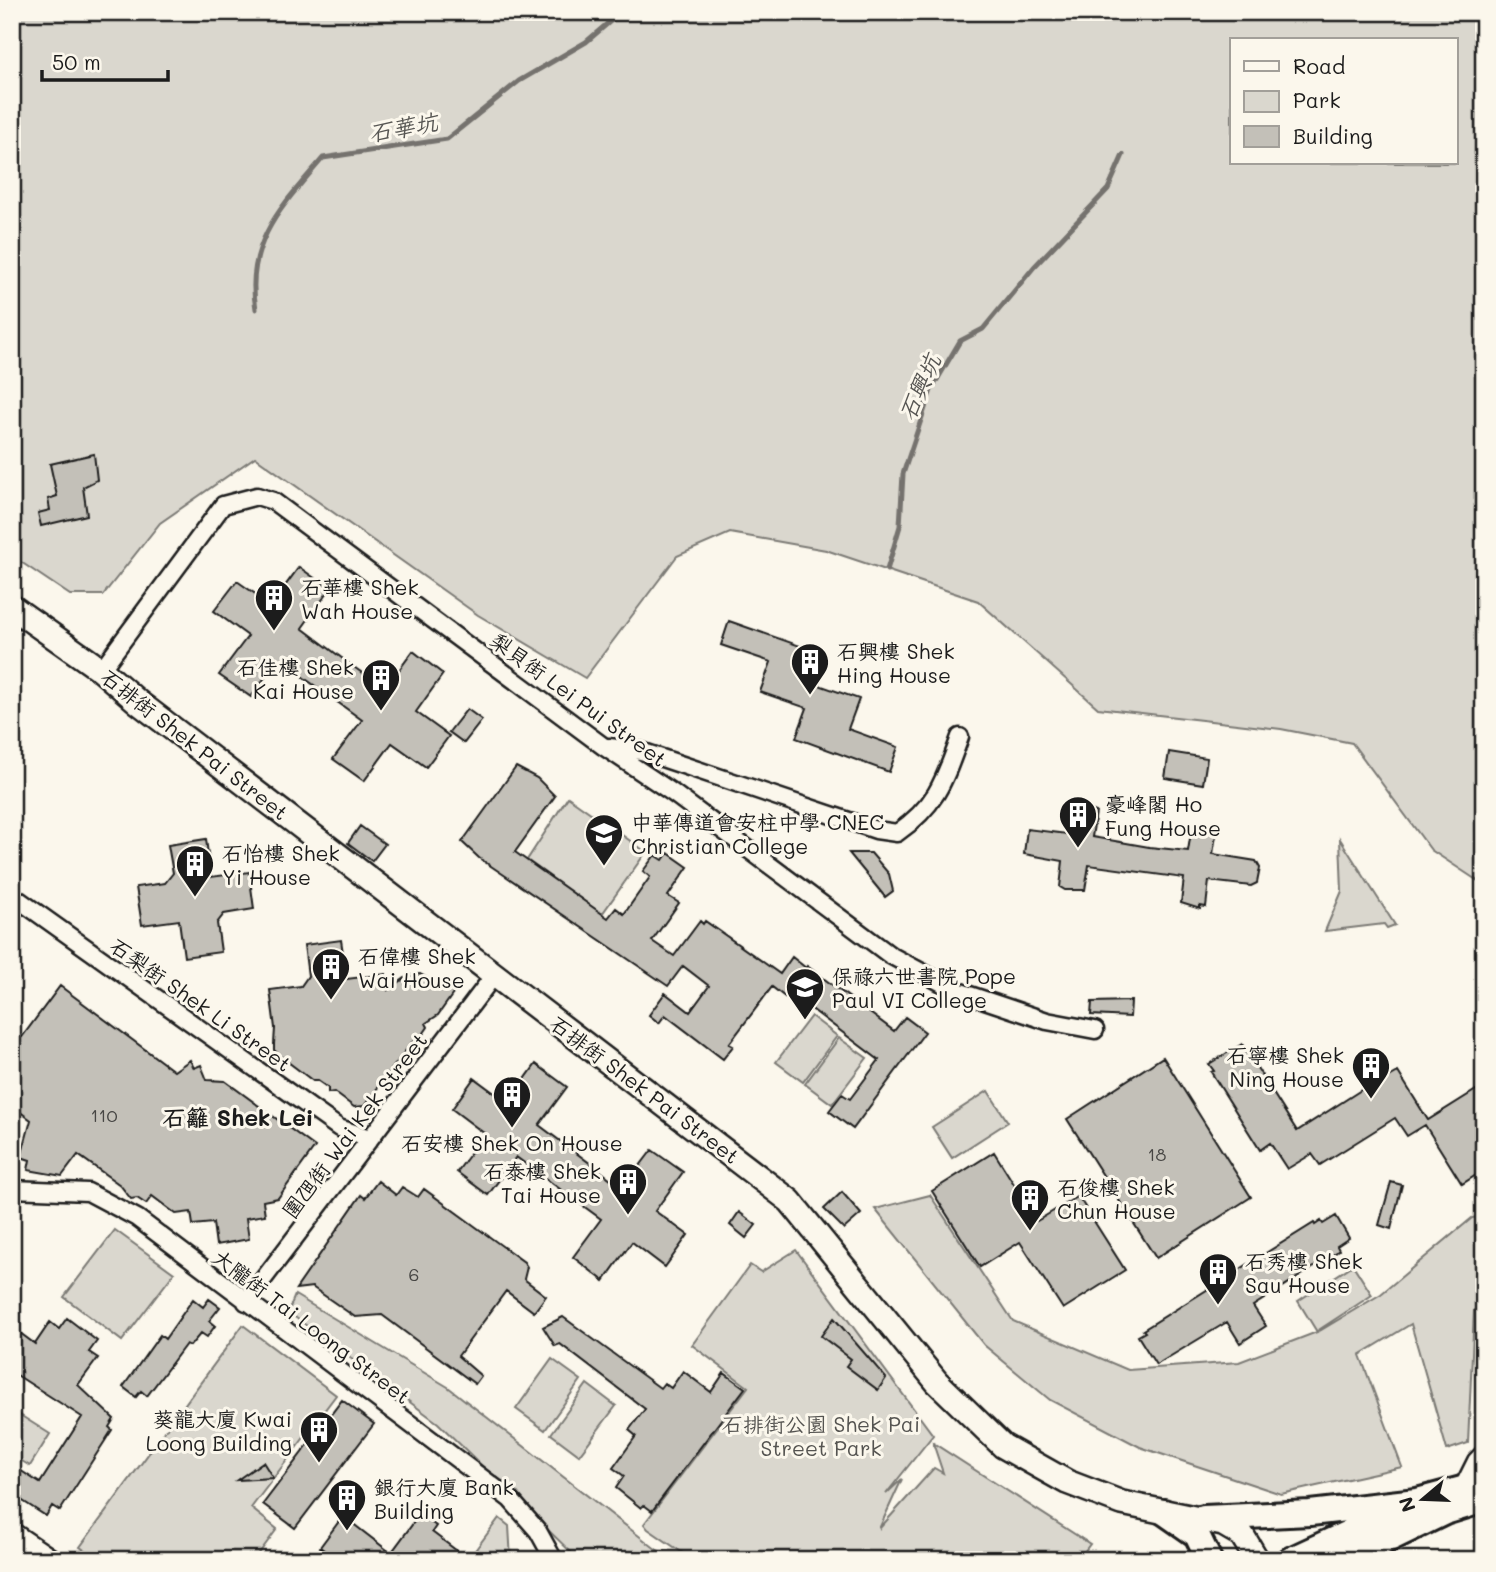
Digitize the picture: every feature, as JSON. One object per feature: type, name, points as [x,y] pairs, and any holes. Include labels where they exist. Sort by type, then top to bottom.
[{"type":"main road","points":[[1290,1560],[1417,1501],[1473,1485]]},
{"type":"main road","points":[[1337,1560],[1445,1512],[1484,1500]]},
{"type":"main road","points":[[1204,1518],[1310,1513],[1417,1501]]},
{"type":"main road","points":[[1164,1512],[1197,1535],[1209,1560]]},
{"type":"street","name":"梨貝街 Lei Pui Street","points":[[101,670],[223,505],[257,496],[273,501],[603,746],[673,793],[837,917],[917,970],[955,990],[1016,1012],[1094,1030]]},
{"type":"street","name":"石排街 Shek Pai Street","points":[[12,607],[101,670],[790,1201],[937,1382],[1003,1446],[1042,1469],[1122,1503],[1223,1524],[1241,1535],[1257,1560]]},
{"type":"street","points":[[603,746],[641,751],[876,830],[897,833],[929,808],[941,789],[960,737]]},
{"type":"street","points":[[673,793],[692,769]]},
{"type":"street","name":"石梨街 Shek Li Street","points":[[12,895],[339,1128],[370,1138]]},
{"type":"street","name":"圍乪街 Wai Kek Street","points":[[246,1302],[495,974]]},
{"type":"street","name":"大隴街 Tai Loong Street","points":[[12,1189],[75,1190],[107,1200],[137,1218],[510,1499],[538,1531],[554,1560]]},
{"type":"street","points":[[1473,1485],[1476,1461],[1484,1454]]},
{"type":"street","points":[[12,1535],[49,1560]]},
{"type":"green space","points":[[12,12],[1484,12],[1484,885],[1431,850],[1352,743],[1281,729],[1098,708],[978,601],[826,550],[730,533],[677,556],[585,678],[478,615],[255,457],[160,523],[103,595],[70,595],[12,556]]},
{"type":"green space","points":[[568,797],[646,852],[602,914],[527,860]]},
{"type":"green space","points":[[1340,839],[1395,925],[1387,928],[1384,924],[1325,931],[1342,891]]},
{"type":"green space","points":[[811,1016],[837,1036],[803,1082],[776,1062]]},
{"type":"green space","points":[[839,1038],[867,1058],[832,1104],[805,1084]]},
{"type":"green space","points":[[988,1091],[1008,1122],[952,1158],[932,1127]]},
{"type":"green space","points":[[930,1195],[1013,1321],[1128,1370],[1239,1362],[1317,1332],[1298,1301],[1353,1265],[1372,1295],[1317,1331],[1321,1330],[1381,1294],[1472,1218],[1484,1216],[1484,1308],[1474,1310],[1468,1443],[1447,1450],[1411,1324],[1360,1355],[1402,1467],[1281,1494],[1140,1447],[1050,1400],[984,1345],[875,1209]]},
{"type":"green space","points":[[115,1230],[174,1273],[122,1341],[64,1297]]},
{"type":"green space","name":"石排街公園 Shek Pai Street Park","points":[[796,1250],[933,1435],[886,1494],[902,1479],[879,1529],[934,1468],[943,1473],[933,1443],[1090,1544],[1078,1560],[693,1560],[648,1529],[644,1524],[748,1387],[692,1345],[750,1265],[761,1272]]},
{"type":"green space","points":[[295,1295],[448,1387],[657,1550],[681,1560],[579,1560],[438,1423],[288,1312]]},
{"type":"green space","points":[[243,1325],[336,1395],[251,1508],[277,1529],[254,1560],[100,1560],[80,1547]]},
{"type":"green space","points":[[552,1359],[581,1380],[545,1430],[516,1409]]},
{"type":"green space","points":[[587,1384],[616,1406],[579,1455],[551,1434]]},
{"type":"green space","points":[[12,1410],[50,1434],[30,1466],[12,1455]]},
{"type":"green space","points":[[499,1518],[509,1526],[511,1560],[468,1560]]},
{"type":"building","points":[[94,454],[97,480],[83,487],[87,515],[41,526],[38,513],[50,510],[48,499],[57,496],[50,464]]},
{"type":"building","points":[[299,567],[330,589],[302,628],[351,665],[385,689],[413,651],[443,674],[416,712],[449,736],[426,767],[392,743],[364,781],[333,759],[362,720],[278,659],[251,697],[219,675],[248,636],[214,611],[237,581],[271,605]]},
{"type":"building","name":"石興樓 Shek Hing House","points":[[729,621],[823,654],[813,683],[859,699],[848,729],[898,747],[889,772],[796,738],[807,708],[760,692],[771,662],[721,645]]},
{"type":"building","points":[[467,709],[482,720],[464,743],[449,732]]},
{"type":"building","points":[[1169,752],[1207,758],[1203,784],[1165,778]]},
{"type":"building","points":[[516,767],[537,778],[555,796],[515,852],[608,918],[616,908],[624,914],[650,877],[643,871],[655,855],[663,860],[668,853],[688,867],[668,896],[679,903],[652,941],[674,956],[700,921],[703,924],[705,921],[780,974],[792,957],[894,1031],[905,1017],[925,1032],[853,1129],[829,1111],[842,1094],[850,1099],[879,1060],[789,992],[785,997],[772,987],[729,1044],[733,1046],[723,1059],[665,1015],[659,1023],[649,1015],[665,993],[690,1012],[709,986],[683,966],[668,986],[479,858],[462,842]]},
{"type":"building","points":[[1077,806],[1096,812],[1092,837],[1149,847],[1188,851],[1192,826],[1198,826],[1198,823],[1211,825],[1211,828],[1217,829],[1213,854],[1256,861],[1260,868],[1257,883],[1251,886],[1209,881],[1206,907],[1200,906],[1200,909],[1181,903],[1184,878],[1089,865],[1085,890],[1065,890],[1060,887],[1063,861],[1024,854],[1027,829],[1067,834],[1071,808],[1077,809]]},
{"type":"building","points":[[360,826],[385,844],[372,861],[348,843]]},
{"type":"building","name":"石怡樓 Shek Yi House","points":[[206,839],[211,877],[249,872],[254,909],[224,914],[217,923],[221,952],[184,957],[179,920],[142,925],[136,887],[165,883],[173,873],[168,845]]},
{"type":"building","points":[[849,853],[871,853],[889,874],[893,891],[885,897]]},
{"type":"building","points":[[341,940],[347,979],[386,974],[388,990],[408,976],[420,974],[438,984],[442,982],[455,991],[438,1015],[426,1023],[428,1027],[419,1040],[412,1042],[364,1106],[354,1107],[334,1092],[328,1093],[328,1088],[318,1081],[313,1081],[274,1050],[275,1028],[270,990],[301,986],[308,976],[304,945]]},
{"type":"building","points":[[60,986],[174,1071],[190,1060],[194,1068],[201,1065],[207,1080],[225,1081],[315,1147],[278,1198],[263,1201],[265,1215],[246,1218],[249,1239],[216,1245],[213,1223],[193,1225],[191,1212],[176,1214],[152,1196],[146,1204],[137,1198],[131,1199],[120,1185],[78,1155],[62,1176],[28,1170],[30,1160],[21,1157],[31,1120],[12,1106],[12,1033],[22,1037]]},
{"type":"building","points":[[1131,1001],[1130,1017],[1091,1015],[1092,1002]]},
{"type":"building","name":"石寧樓 Shek Ning House","points":[[1242,1044],[1297,1131],[1375,1081],[1377,1084],[1398,1072],[1428,1120],[1484,1085],[1484,1170],[1462,1184],[1425,1125],[1407,1136],[1395,1118],[1320,1165],[1312,1154],[1287,1169],[1270,1143],[1260,1150],[1211,1072],[1214,1071],[1209,1064]]},
{"type":"building","points":[[1163,1057],[1251,1197],[1156,1258],[1067,1119]]},
{"type":"building","points":[[536,1064],[567,1087],[539,1125],[623,1188],[652,1150],[683,1172],[655,1211],[688,1235],[665,1267],[632,1242],[604,1281],[573,1257],[601,1219],[516,1157],[488,1195],[457,1172],[485,1134],[452,1109],[474,1078],[508,1103]]},
{"type":"building","name":"石俊樓 Shek Chun House","points":[[994,1152],[1037,1221],[1078,1196],[1125,1270],[1063,1309],[1020,1242],[980,1267],[932,1191]]},
{"type":"building","points":[[378,1181],[396,1195],[402,1187],[418,1197],[424,1189],[524,1262],[527,1267],[524,1279],[546,1296],[534,1312],[506,1291],[458,1356],[481,1376],[475,1384],[382,1315],[355,1317],[312,1287],[296,1289],[361,1195],[365,1198]]},
{"type":"building","points":[[1391,1182],[1402,1185],[1391,1229],[1379,1225]]},
{"type":"building","points":[[842,1192],[861,1214],[844,1229],[824,1209]]},
{"type":"building","points":[[739,1212],[756,1225],[746,1238],[730,1225]]},
{"type":"building","name":"石秀樓 Shek Sau House","points":[[1336,1216],[1349,1238],[1337,1246],[1339,1250],[1333,1255],[1253,1306],[1266,1326],[1240,1343],[1227,1322],[1156,1365],[1138,1336],[1145,1332],[1143,1330],[1221,1281],[1217,1275],[1233,1264],[1237,1271],[1314,1223],[1315,1225],[1321,1221],[1323,1224]]},
{"type":"building","points":[[193,1299],[203,1307],[209,1299],[220,1307],[209,1321],[215,1326],[207,1337],[201,1333],[190,1346],[186,1344],[147,1396],[141,1391],[136,1397],[123,1387],[160,1335],[165,1339]]},
{"type":"building","points":[[563,1317],[660,1388],[664,1383],[671,1388],[683,1371],[711,1392],[724,1373],[745,1388],[652,1511],[644,1505],[641,1508],[616,1488],[624,1476],[613,1468],[636,1436],[629,1430],[645,1409],[560,1344],[555,1346],[543,1327]]},
{"type":"building","points":[[67,1318],[97,1341],[89,1352],[98,1358],[78,1385],[114,1419],[109,1427],[112,1430],[60,1511],[52,1506],[46,1516],[12,1494],[12,1465],[40,1483],[82,1417],[12,1372],[12,1327],[35,1344],[50,1322],[59,1329]]},
{"type":"building","points":[[834,1318],[886,1378],[878,1390],[846,1366],[851,1359],[821,1336]]},
{"type":"building","name":"葵龍大廈 Kwai Loong Building","points":[[342,1400],[374,1424],[295,1528],[263,1504]]},
{"type":"building","points":[[263,1462],[273,1478],[237,1480]]},
{"type":"building","points":[[420,1514],[436,1526],[432,1532],[469,1560],[337,1560],[320,1547],[343,1516],[391,1553]]},
{"type":"waterway","name":"石華坑","points":[[256,309],[254,285],[262,244],[281,208],[323,158],[447,139],[519,81],[586,42],[621,12]]},
{"type":"waterway","name":"石興坑","points":[[887,570],[900,526],[903,474],[931,390],[960,341],[983,329],[1034,267],[1108,189],[1123,155]]},
{"type":"place","name":"石華樓 Shek Wah House","points":[[274,632]]},
{"type":"place","name":"石興樓 Shek Hing House","points":[[810,696]]},
{"type":"place","name":"石佳樓 Shek Kai House","points":[[381,712]]},
{"type":"place","name":"豪峰閣 Ho Fung House","points":[[1078,849]]},
{"type":"place","name":"中華傳道會安柱中學 CNEC Christian College","points":[[604,867]]},
{"type":"place","name":"石怡樓 Shek Yi House","points":[[195,898]]},
{"type":"place","name":"石偉樓 Shek Wai House","points":[[331,1001]]},
{"type":"place","name":"保祿六世書院 Pope Paul VI College","points":[[805,1021]]},
{"type":"place","name":"石寧樓 Shek Ning House","points":[[1371,1100]]},
{"type":"place","name":"石安樓 Shek On House","points":[[512,1129]]},
{"type":"place","name":"石泰樓 Shek Tai House","points":[[628,1216]]},
{"type":"place","name":"石俊樓 Shek Chun House","points":[[1030,1232]]},
{"type":"place","name":"石秀樓 Shek Sau House","points":[[1218,1306]]},
{"type":"place","name":"葵龍大廈 Kwai Loong Building","points":[[319,1464]]},
{"type":"place","name":"銀行大廈 Bank Building","points":[[347,1532]]},
{"type":"district","name":"石籬 Shek Lei","points":[[238,1117]]}]
